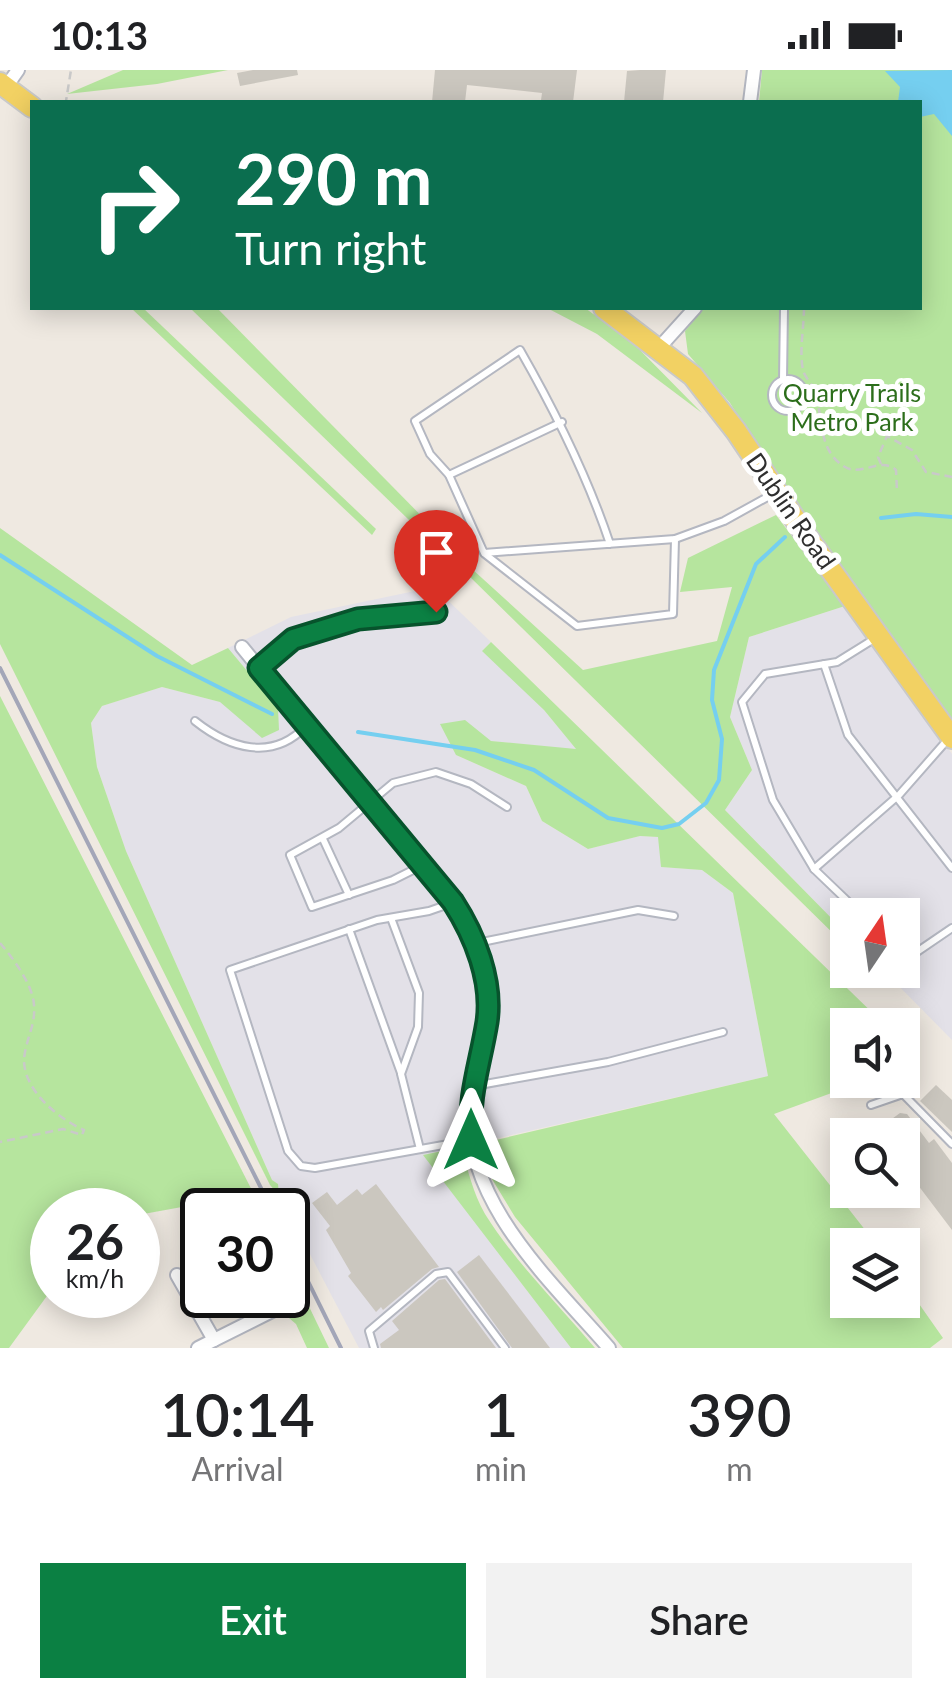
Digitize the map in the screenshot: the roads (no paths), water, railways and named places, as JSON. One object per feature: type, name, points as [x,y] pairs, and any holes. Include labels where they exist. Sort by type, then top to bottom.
[{"type":"main road","points":[[8,80],[30,105]]},
{"type":"main road","name":"Dublin Road","points":[[607,310],[693,376],[736,430],[952,737]]},
{"type":"street","points":[[750,100],[754,70]]},
{"type":"street","points":[[658,348],[693,310]]},
{"type":"street","points":[[242,648],[453,902],[476,943],[488,1013],[469,1106],[471,1140],[484,1189],[509,1229],[609,1348]]},
{"type":"street","points":[[176,1275],[214,1340]]},
{"type":"street","points":[[198,1348],[258,1318]]},
{"type":"lane","points":[[782,380],[794,380],[804,392],[798,407],[783,410],[775,402],[773,392],[782,380],[784,310]]},
{"type":"lane","points":[[610,544],[595,497],[562,422],[520,350],[415,420],[430,454],[449,475],[484,553],[577,626],[673,614],[676,539]]},
{"type":"lane","points":[[449,475],[562,422]]},
{"type":"lane","points":[[484,553],[676,539],[724,521],[776,492]]},
{"type":"lane","points":[[259,668],[293,639],[358,619],[436,612]]},
{"type":"lane","points":[[845,898],[814,868],[772,800],[742,702],[764,674],[838,662],[879,636]]},
{"type":"lane","points":[[824,664],[848,735],[899,795],[952,868]]},
{"type":"lane","points":[[195,720],[218,738],[268,750],[296,737],[307,725]]},
{"type":"lane","points":[[814,868],[899,795],[952,737]]},
{"type":"lane","points":[[423,866],[312,907],[290,855],[352,819],[393,783],[436,772],[471,784],[507,808]]},
{"type":"lane","points":[[323,839],[349,895]]},
{"type":"lane","points":[[453,902],[349,929],[230,970],[282,1133],[294,1160],[301,1166],[315,1168],[471,1140]]},
{"type":"lane","points":[[476,943],[638,910],[674,916]]},
{"type":"lane","points":[[392,918],[415,977],[420,1006],[413,1045],[401,1074]]},
{"type":"lane","points":[[920,950],[952,928]]},
{"type":"lane","points":[[349,929],[401,1074],[420,1149]]},
{"type":"lane","points":[[472,1086],[608,1062],[724,1032]]},
{"type":"lane","points":[[871,1106],[903,1094],[952,1144]]},
{"type":"lane","points":[[374,1348],[369,1331],[436,1274],[448,1272],[505,1348]]},
{"type":"water","points":[[952,70],[952,136],[934,114],[922,117],[922,100],[898,100],[900,87],[885,71]]},
{"type":"waterway","points":[[881,518],[916,514],[952,517]]},
{"type":"waterway","points":[[358,732],[475,750],[534,770],[608,818],[662,828],[679,824],[706,803],[719,780],[722,739],[712,700],[714,670],[756,564],[785,537]]},
{"type":"waterway","points":[[0,555],[157,656],[272,714]]},
{"type":"railway","points":[[0,668],[261,1188]]},
{"type":"railway","points":[[310,1285],[341,1348]]},
{"type":"park label","name":"Quarry Trails Metro Park","points":[[852,408]]}]
